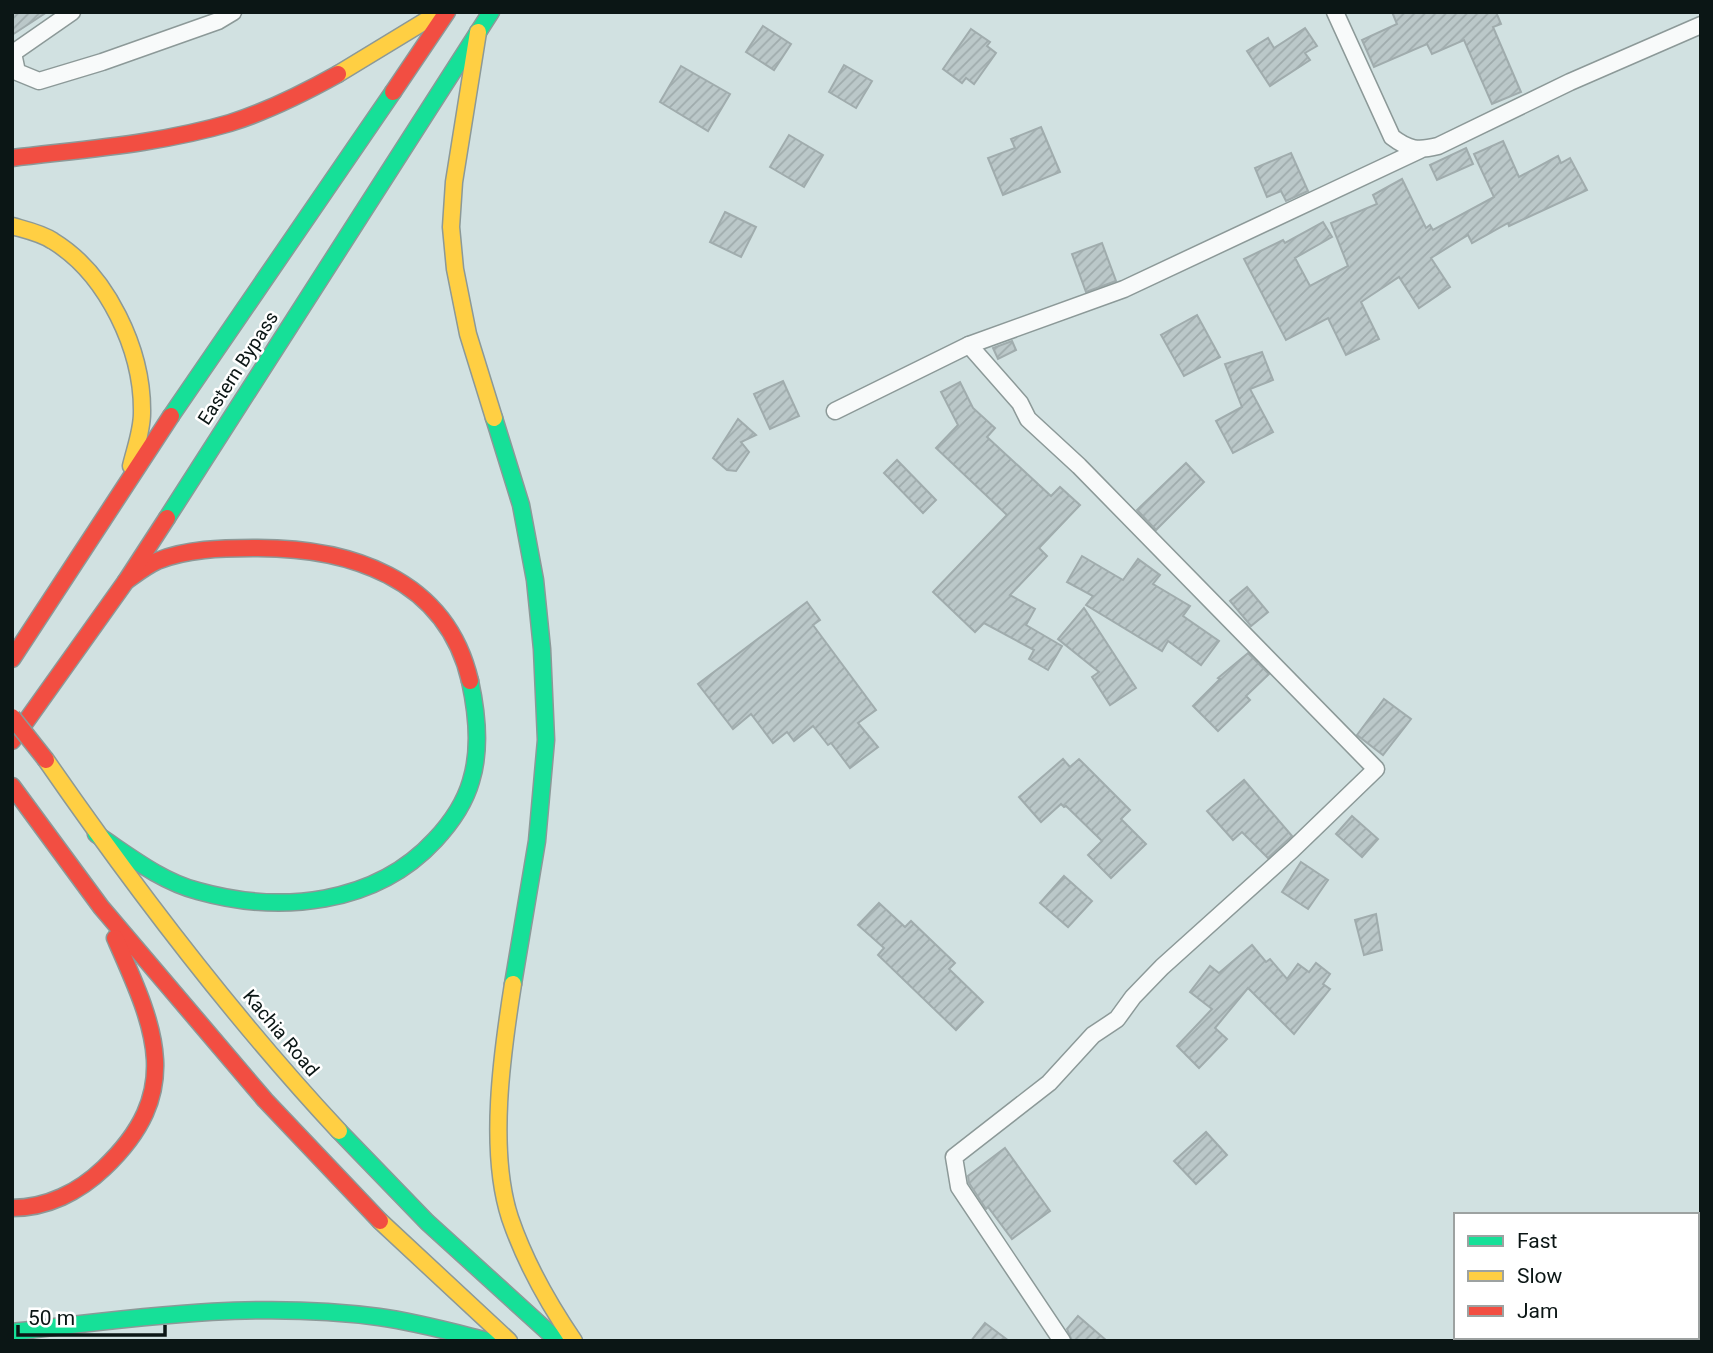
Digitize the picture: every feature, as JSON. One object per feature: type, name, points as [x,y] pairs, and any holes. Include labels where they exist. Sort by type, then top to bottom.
[{"type":"highway","points":[[12,158],[162,139],[213,127],[262,111],[365,59],[440,12]]},
{"type":"highway","name":"Eastern Bypass","points":[[12,659],[129,478],[447,12]]},
{"type":"highway","name":"Eastern Bypass","points":[[12,741],[126,581],[491,12]]},
{"type":"highway","points":[[478,32],[454,182],[451,227],[455,269],[468,334],[521,506],[534,580],[542,649],[546,740],[537,841],[508,1016],[499,1094],[501,1172],[510,1217],[544,1296],[574,1341]]},
{"type":"highway","points":[[12,226],[52,240],[79,262],[106,296],[125,333],[138,372],[142,414],[129,478]]},
{"type":"highway","points":[[96,834],[158,874],[195,890],[236,900],[314,902],[352,894],[389,878],[422,854],[450,822],[469,788],[475,755],[477,717],[470,681],[458,645],[437,611],[408,586],[365,562],[322,551],[272,547],[193,552],[159,559],[126,581]]},
{"type":"highway","name":"Kachia Road","points":[[12,716],[46,760],[96,834],[239,1016],[297,1085],[409,1205],[558,1341]]},
{"type":"highway","points":[[16,791],[101,907],[265,1100],[319,1159],[443,1282],[509,1341]]},
{"type":"highway","points":[[12,1208],[23,1209],[62,1197],[90,1179],[117,1158],[130,1142],[150,1103],[156,1073],[154,1037],[142,999],[101,907]]},
{"type":"highway","points":[[12,1332],[194,1312],[278,1310],[365,1315],[488,1341]]},
{"type":"street","points":[[72,12],[13,52],[17,72],[39,81],[218,21],[233,12]]},
{"type":"street","points":[[1335,12],[1392,137],[1402,145],[1420,150]]},
{"type":"street","points":[[835,411],[969,345],[1124,289],[1420,150],[1438,146],[1570,82],[1701,25]]},
{"type":"street","points":[[969,345],[1020,403],[1028,419],[1079,466],[1376,769],[1162,967],[1116,1019],[1093,1035],[1049,1083],[954,1157],[959,1188],[1062,1341]]},
{"type":"building","points":[[12,12],[47,12],[12,35]]},
{"type":"building","points":[[1392,12],[1496,12],[1501,24],[1493,27],[1521,92],[1492,104],[1464,40],[1432,54],[1427,44],[1374,67],[1362,40],[1397,24]]},
{"type":"building","points":[[763,26],[791,44],[774,70],[746,52]]},
{"type":"building","points":[[1305,28],[1317,46],[1305,53],[1310,60],[1270,86],[1247,51],[1268,38],[1274,48]]},
{"type":"building","points":[[971,29],[990,42],[987,46],[996,53],[974,84],[966,78],[962,83],[943,69]]},
{"type":"building","points":[[844,65],[872,81],[856,108],[829,92]]},
{"type":"building","points":[[681,66],[730,94],[708,131],[660,102]]},
{"type":"building","points":[[1041,127],[1060,172],[1003,195],[988,158],[1015,148],[1011,139]]},
{"type":"building","points":[[789,135],[823,155],[804,187],[770,167]]},
{"type":"building","points":[[1503,141],[1519,177],[1558,156],[1561,163],[1570,158],[1587,190],[1509,226],[1508,223],[1472,243],[1468,235],[1431,258],[1450,287],[1419,308],[1399,277],[1361,302],[1379,339],[1346,355],[1328,318],[1286,340],[1244,259],[1283,240],[1285,243],[1323,222],[1332,237],[1295,258],[1310,286],[1348,266],[1331,223],[1377,204],[1373,195],[1402,179],[1426,228],[1430,225],[1433,230],[1494,197],[1474,154]]},
{"type":"building","points":[[1466,148],[1473,164],[1437,180],[1430,165]]},
{"type":"building","points":[[1291,153],[1308,191],[1286,201],[1281,191],[1267,197],[1255,168]]},
{"type":"building","points":[[725,212],[756,227],[741,257],[710,242]]},
{"type":"building","points":[[1102,243],[1116,281],[1086,292],[1072,254]]},
{"type":"building","points":[[1197,315],[1220,357],[1184,376],[1161,335]]},
{"type":"building","points":[[1012,341],[1016,350],[998,359],[993,348]]},
{"type":"building","points":[[1262,352],[1273,380],[1250,389],[1273,432],[1233,453],[1216,421],[1242,407],[1225,364]]},
{"type":"building","points":[[783,381],[799,416],[770,429],[754,394]]},
{"type":"building","points":[[960,382],[973,408],[995,428],[987,437],[1051,496],[1060,487],[1080,505],[1039,548],[1047,556],[1010,595],[1035,609],[1026,625],[1062,646],[1048,670],[1029,659],[1034,650],[984,623],[975,632],[933,592],[1007,515],[936,448],[958,425],[941,392]]},
{"type":"building","points":[[738,419],[756,435],[741,442],[749,452],[736,471],[727,470],[713,458]]},
{"type":"building","points":[[897,460],[936,500],[923,513],[884,473]]},
{"type":"building","points":[[1186,463],[1204,482],[1156,530],[1137,510]]},
{"type":"building","points":[[1082,556],[1123,580],[1138,559],[1160,575],[1153,584],[1190,606],[1183,616],[1219,641],[1201,665],[1168,641],[1162,651],[1086,605],[1093,596],[1067,582]]},
{"type":"building","points":[[1247,587],[1268,612],[1251,626],[1230,601]]},
{"type":"building","points":[[807,602],[820,620],[813,625],[876,710],[858,723],[878,747],[850,768],[831,743],[828,745],[813,726],[794,741],[787,732],[773,743],[751,714],[733,729],[698,684]]},
{"type":"building","points":[[1084,608],[1136,688],[1110,705],[1092,677],[1099,672],[1058,639]]},
{"type":"building","points":[[1248,653],[1269,674],[1246,696],[1250,700],[1218,731],[1193,706],[1220,679],[1218,678]]},
{"type":"building","points":[[1384,699],[1411,719],[1383,755],[1357,735]]},
{"type":"building","points":[[1063,759],[1070,767],[1079,759],[1130,810],[1121,819],[1146,844],[1111,878],[1088,855],[1102,841],[1066,806],[1061,804],[1041,822],[1019,797]]},
{"type":"building","points":[[1244,780],[1292,836],[1268,858],[1242,832],[1233,840],[1207,811]]},
{"type":"building","points":[[1352,816],[1378,839],[1362,857],[1336,834]]},
{"type":"building","points":[[1301,862],[1328,880],[1308,909],[1282,892]]},
{"type":"building","points":[[1064,876],[1092,901],[1068,927],[1040,903]]},
{"type":"building","points":[[879,903],[905,927],[911,921],[955,963],[949,969],[983,1002],[956,1030],[878,955],[884,948],[858,925]]},
{"type":"building","points":[[1376,914],[1382,950],[1364,955],[1355,920]]},
{"type":"building","points":[[1252,945],[1266,962],[1270,959],[1287,979],[1298,964],[1309,972],[1316,963],[1330,974],[1323,984],[1330,989],[1294,1034],[1248,988],[1215,1028],[1227,1039],[1199,1068],[1177,1046],[1212,1009],[1190,992],[1210,966],[1219,973]]},
{"type":"building","points":[[1206,1132],[1227,1155],[1196,1184],[1174,1161]]},
{"type":"building","points":[[1005,1148],[1050,1211],[1012,1239],[988,1207],[986,1209],[969,1183],[968,1176]]},
{"type":"building","points":[[1078,1316],[1107,1341],[1072,1341],[1067,1329]]},
{"type":"building","points":[[985,1323],[1009,1341],[971,1341]]},
{"type":"traffic: fast","points":[[167,518],[491,12]]},
{"type":"traffic: fast","points":[[171,416],[393,92]]},
{"type":"traffic: fast","points":[[494,418],[521,505],[535,580],[542,649],[546,740],[537,841],[513,984]]},
{"type":"traffic: fast","points":[[96,834],[171,881],[184,887],[229,898],[293,902],[355,891],[384,879],[411,862],[441,834],[461,805],[471,781],[477,744],[470,681]]},
{"type":"traffic: fast","points":[[339,1131],[427,1222],[558,1341]]},
{"type":"traffic: fast","points":[[12,1332],[195,1313],[287,1310],[393,1319],[488,1341]]},
{"type":"traffic: slow","points":[[338,74],[440,12]]},
{"type":"traffic: slow","points":[[478,32],[454,182],[451,227],[455,269],[468,334],[494,418]]},
{"type":"traffic: slow","points":[[12,226],[43,236],[72,255],[90,273],[118,316],[129,340],[141,389],[142,420],[131,466]]},
{"type":"traffic: slow","points":[[46,760],[186,951],[260,1042],[339,1131]]},
{"type":"traffic: slow","points":[[513,984],[499,1102],[498,1133],[503,1192],[510,1218],[530,1266],[574,1341]]},
{"type":"traffic: slow","points":[[380,1221],[509,1341]]},
{"type":"traffic: jam","points":[[393,92],[447,12]]},
{"type":"traffic: jam","points":[[12,158],[122,145],[203,130],[272,107],[338,74]]},
{"type":"traffic: jam","points":[[12,659],[171,416]]},
{"type":"traffic: jam","points":[[12,741],[126,581],[167,518]]},
{"type":"traffic: jam","points":[[126,581],[149,565],[168,557],[217,549],[289,549],[357,562],[388,575],[416,593],[439,616],[458,645],[470,681]]},
{"type":"traffic: jam","points":[[12,717],[46,760]]},
{"type":"traffic: jam","points":[[12,786],[101,907],[265,1100],[380,1221]]},
{"type":"traffic: jam","points":[[12,1208],[50,1202],[84,1184],[104,1168],[129,1140],[146,1112],[154,1085],[155,1058],[142,1001],[115,938]]}]
